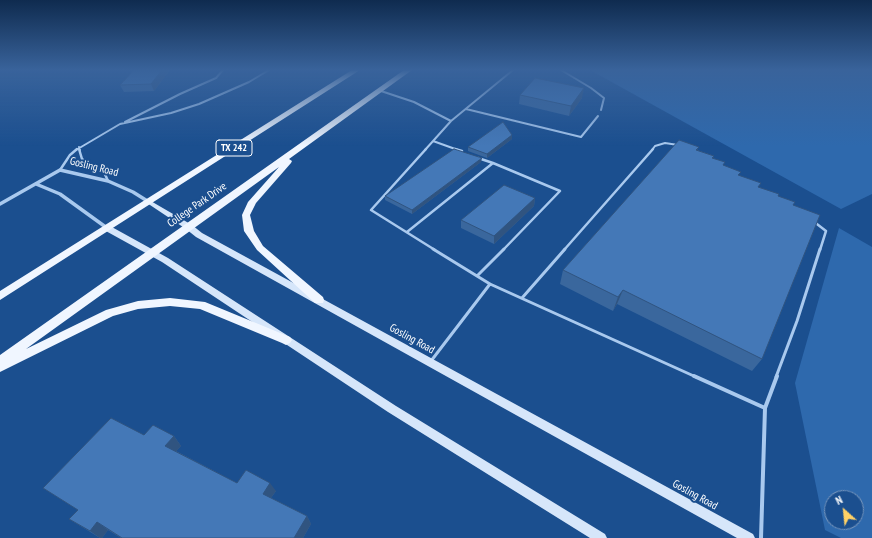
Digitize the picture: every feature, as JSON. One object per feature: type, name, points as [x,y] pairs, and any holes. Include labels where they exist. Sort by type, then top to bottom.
[{"type":"main road","name":"TX 242","points":[[0,296],[317,95]]},
{"type":"main road","name":"College Park Drive","points":[[0,361],[375,95]]},
{"type":"main road","points":[[301,147],[252,202],[246,215],[249,230],[260,248],[319,300]]},
{"type":"main road","name":"Gosling Road","points":[[149,202],[199,235],[749,538]]},
{"type":"main road","points":[[107,228],[152,253],[392,409],[600,538]]},
{"type":"main road","points":[[0,367],[110,314],[138,304],[170,302],[201,305],[286,340]]},
{"type":"street","name":"Gosling Road","points":[[60,170],[108,180],[133,192],[149,202]]},
{"type":"street","points":[[0,204],[60,170]]},
{"type":"street","points":[[36,184],[60,194],[107,228]]},
{"type":"lane","points":[[60,170],[70,155],[79,147],[120,124],[178,95]]},
{"type":"lane","points":[[120,124],[171,113],[199,104],[219,95]]},
{"type":"lane","points":[[393,95],[414,102],[451,120]]},
{"type":"lane","points":[[483,95],[451,120],[371,210],[490,284],[764,408]]},
{"type":"lane","points":[[600,95],[604,98],[601,110]]},
{"type":"lane","points":[[466,109],[581,136],[598,116]]},
{"type":"lane","points":[[433,141],[463,152]]},
{"type":"lane","points":[[522,298],[655,146],[665,143],[681,146]]},
{"type":"lane","points":[[79,147],[82,159],[104,172],[108,180]]},
{"type":"lane","points":[[477,276],[560,191],[478,158]]},
{"type":"lane","points":[[406,232],[493,163]]},
{"type":"lane","points":[[761,538],[764,408],[797,321],[826,231],[812,221]]},
{"type":"lane","points":[[430,362],[490,284]]},
{"type":"shaded area","points":[[635,95],[872,95],[872,194],[841,209]]},
{"type":"shaded area","points":[[839,228],[872,247],[872,538],[841,538],[825,530],[864,530],[864,490],[824,490],[824,525],[795,383]]},
{"type":"building","points":[[520,95],[579,95],[571,106]]},
{"type":"building","points":[[503,122],[512,135],[487,154],[468,147]]},
{"type":"building","points":[[679,140],[699,147],[696,150],[714,156],[712,158],[725,162],[723,165],[741,172],[738,175],[761,183],[758,187],[779,194],[778,196],[795,202],[793,205],[820,215],[762,359],[623,290],[618,297],[563,270]]},
{"type":"building","points":[[454,149],[482,158],[412,210],[385,196]]},
{"type":"building","points":[[504,185],[535,198],[494,236],[461,220]]},
{"type":"building","points":[[111,418],[144,435],[153,425],[174,436],[165,446],[237,483],[246,470],[270,483],[263,494],[307,516],[294,538],[122,538],[97,522],[90,531],[69,519],[78,510],[43,488]]}]
